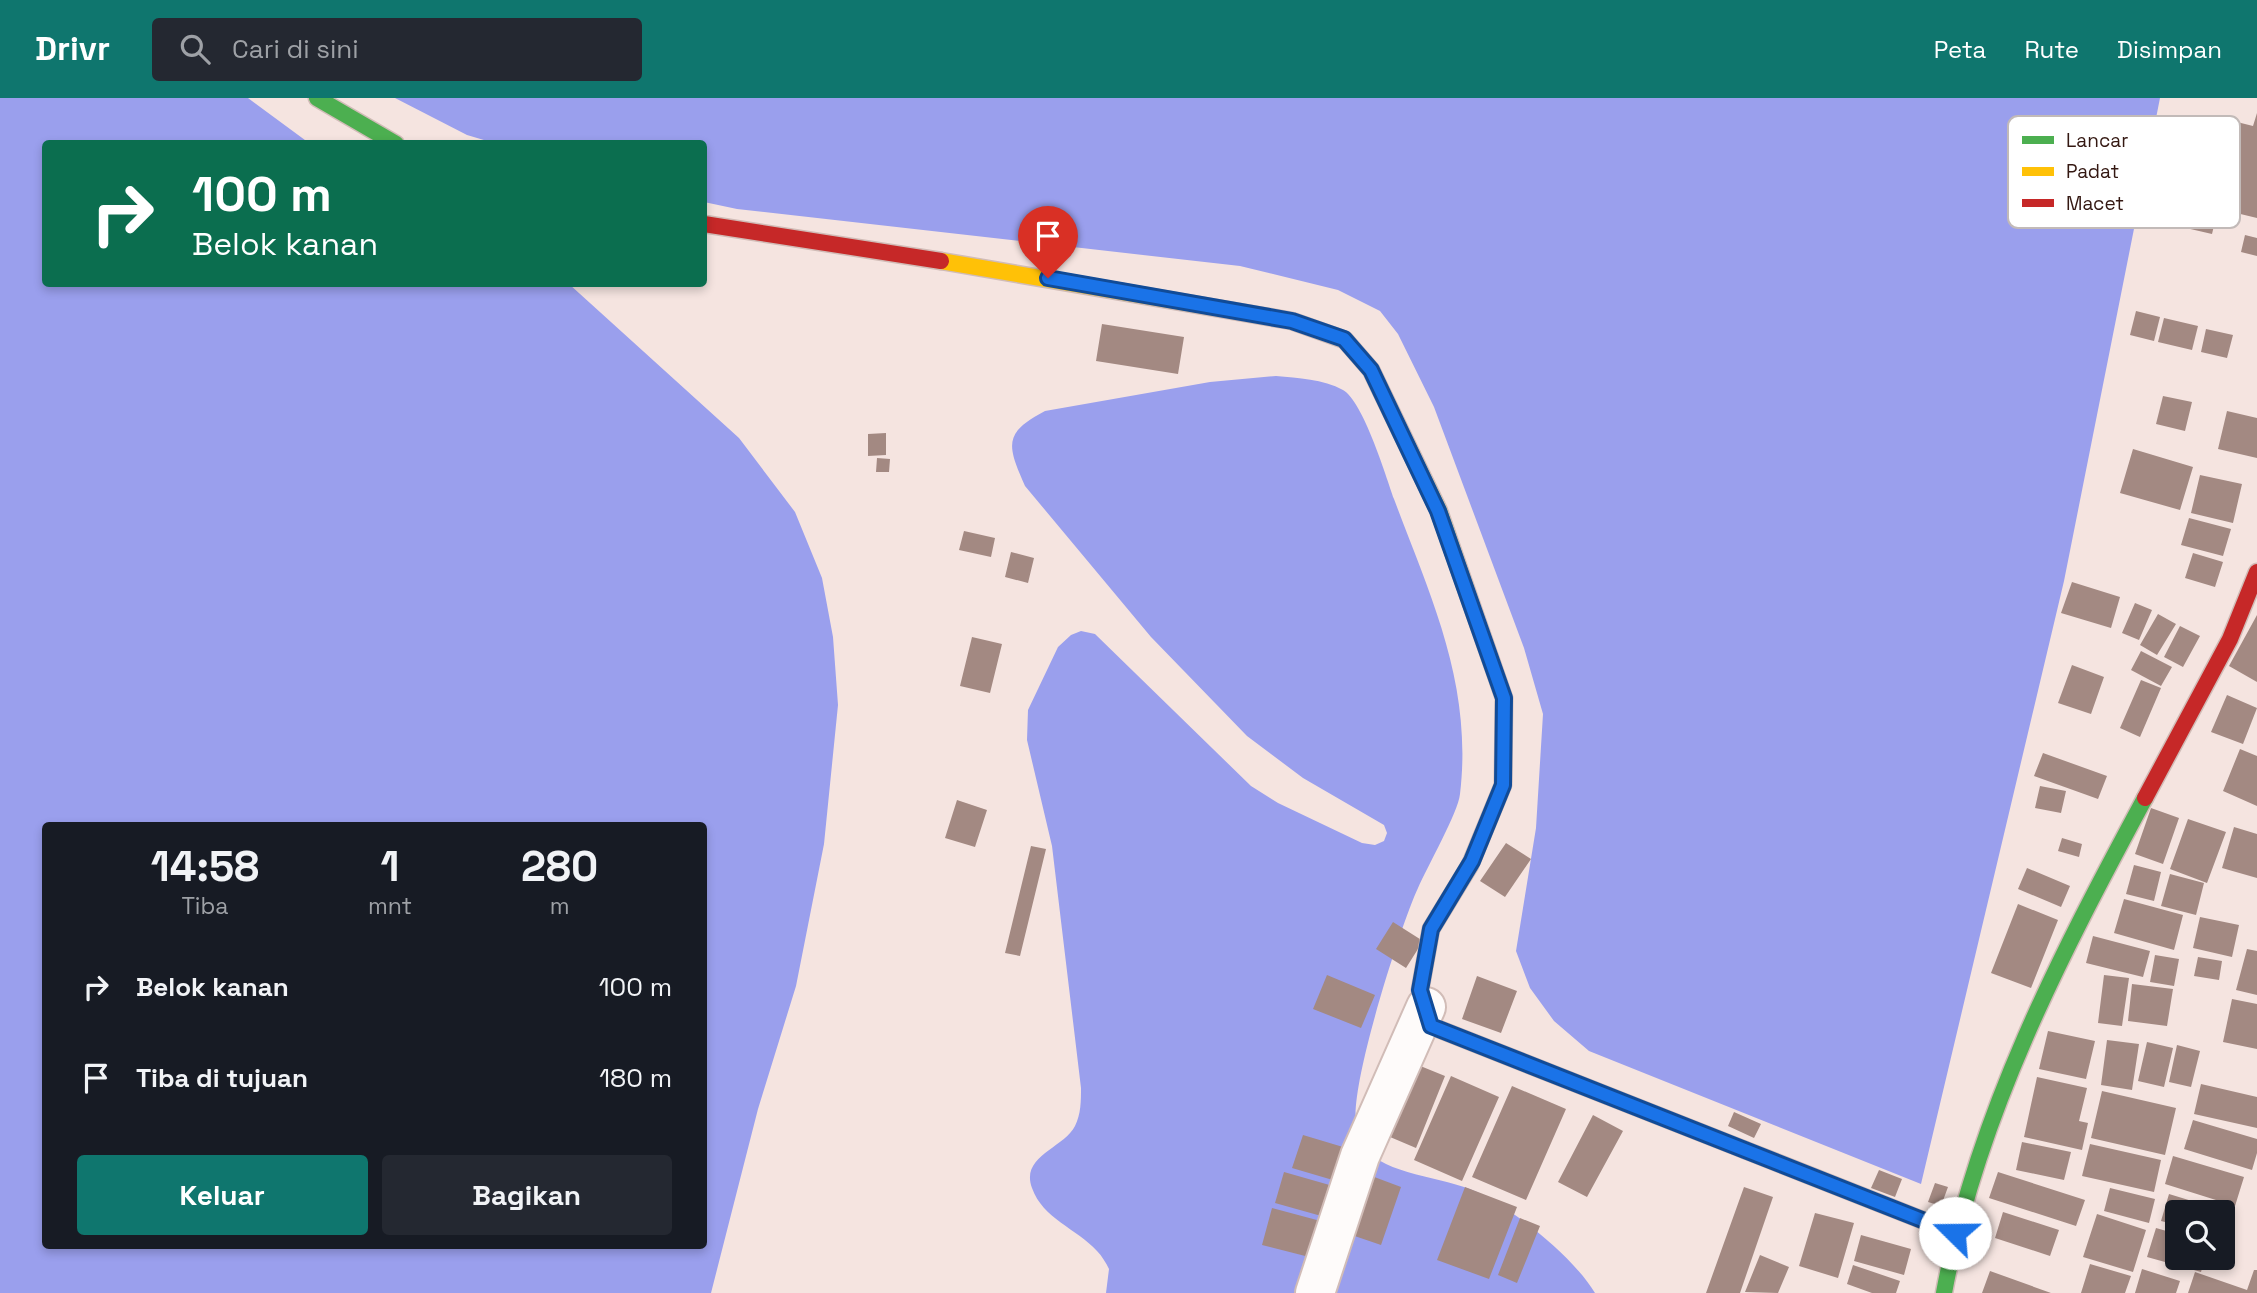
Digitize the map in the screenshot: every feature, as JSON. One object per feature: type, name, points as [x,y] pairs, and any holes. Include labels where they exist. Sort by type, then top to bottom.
[{"type":"street","points":[[317,98],[389,140]]},
{"type":"street","points":[[707,224],[1048,278],[1279,318],[1344,339],[1371,370],[1438,511],[1504,698],[1503,785],[1472,861],[1431,929],[1420,990],[1431,1026],[1955,1233]]},
{"type":"street","points":[[1944,1293],[1955,1233],[2006,1083],[2080,919],[2230,639],[2257,572]]},
{"type":"street","points":[[1315,1293],[1360,1156],[1426,1007]]},
{"type":"water","points":[[0,98],[248,98],[305,140],[42,140],[42,287],[572,287],[739,438],[795,512],[822,578],[833,637],[838,705],[824,844],[796,986],[758,1109],[711,1293],[0,1293]]},
{"type":"water","points":[[395,98],[2160,98],[2156,116],[2008,116],[2008,228],[2134,228],[2064,581],[1921,1184],[1589,1051],[1554,1021],[1530,988],[1516,951],[1536,828],[1543,714],[1524,648],[1434,407],[1398,334],[1380,311],[1338,290],[1240,266],[737,209],[707,203],[707,140],[484,140],[467,135]]},
{"type":"water","points":[[1276,376],[1335,386],[1351,397],[1358,408],[1373,440],[1435,607],[1455,678],[1460,715],[1462,754],[1458,803],[1410,907],[1388,971],[1360,1081],[1356,1109],[1357,1127],[1370,1153],[1380,1161],[1408,1172],[1470,1189],[1513,1213],[1560,1252],[1595,1293],[1106,1293],[1109,1269],[1102,1257],[1089,1243],[1044,1208],[1032,1188],[1032,1168],[1037,1160],[1070,1134],[1077,1121],[1081,1103],[1052,846],[1027,740],[1028,710],[1058,647],[1071,635],[1081,631],[1095,634],[1251,786],[1278,803],[1362,843],[1375,845],[1384,841],[1387,833],[1384,825],[1303,778],[1247,736],[1151,637],[1025,486],[1012,450],[1015,434],[1031,419],[1045,411],[1210,382]]},
{"type":"building","points":[[2257,113],[2257,218],[2240,214],[2240,123],[2253,126]]},
{"type":"building","points":[[2186,228],[2213,228],[2212,234]]},
{"type":"building","points":[[2245,235],[2257,238],[2257,256],[2241,252]]},
{"type":"building","points":[[2136,311],[2160,317],[2154,341],[2130,335]]},
{"type":"building","points":[[2164,318],[2198,326],[2192,350],[2158,342]]},
{"type":"building","points":[[1102,324],[1184,337],[1178,374],[1096,361]]},
{"type":"building","points":[[2206,329],[2233,335],[2227,358],[2201,352]]},
{"type":"building","points":[[2163,396],[2192,402],[2185,431],[2156,424]]},
{"type":"building","points":[[2227,411],[2257,418],[2257,458],[2218,449]]},
{"type":"building","points":[[886,433],[886,455],[868,456],[868,434]]},
{"type":"building","points":[[2133,449],[2193,467],[2180,510],[2120,493]]},
{"type":"building","points":[[877,458],[890,459],[889,472],[876,472]]},
{"type":"building","points":[[2200,475],[2242,484],[2233,523],[2191,513]]},
{"type":"building","points":[[2189,518],[2231,529],[2223,556],[2181,545]]},
{"type":"building","points":[[964,531],[995,538],[991,557],[959,550]]},
{"type":"building","points":[[1011,552],[1034,558],[1028,583],[1005,577]]},
{"type":"building","points":[[2193,553],[2223,562],[2215,587],[2185,578]]},
{"type":"building","points":[[2072,582],[2120,597],[2111,628],[2061,613]]},
{"type":"building","points":[[2135,603],[2152,610],[2139,640],[2122,633]]},
{"type":"building","points":[[2158,614],[2176,624],[2157,655],[2140,645]]},
{"type":"building","points":[[2257,615],[2257,682],[2229,666]]},
{"type":"building","points":[[2180,626],[2200,636],[2183,667],[2164,657]]},
{"type":"building","points":[[972,637],[1002,644],[990,693],[960,686]]},
{"type":"building","points":[[2141,651],[2172,667],[2161,686],[2131,670]]},
{"type":"building","points":[[2072,665],[2104,677],[2091,714],[2058,703]]},
{"type":"building","points":[[2141,680],[2161,688],[2140,737],[2120,728]]},
{"type":"building","points":[[2227,695],[2257,708],[2243,744],[2211,732]]},
{"type":"building","points":[[2240,749],[2257,756],[2257,806],[2223,791]]},
{"type":"building","points":[[2043,753],[2107,776],[2098,799],[2034,776]]},
{"type":"building","points":[[2040,786],[2066,791],[2061,813],[2035,808]]},
{"type":"building","points":[[957,800],[987,810],[975,847],[945,838]]},
{"type":"building","points":[[2151,808],[2179,818],[2163,864],[2135,854]]},
{"type":"building","points":[[2188,819],[2226,832],[2207,883],[2170,869]]},
{"type":"building","points":[[2234,827],[2257,834],[2257,878],[2222,868]]},
{"type":"building","points":[[2062,838],[2082,844],[2079,857],[2058,851]]},
{"type":"building","points":[[1506,843],[1531,859],[1505,897],[1480,881]]},
{"type":"building","points":[[1031,846],[1046,849],[1020,956],[1005,953]]},
{"type":"building","points":[[2134,865],[2161,872],[2154,901],[2126,894]]},
{"type":"building","points":[[2027,868],[2070,886],[2061,907],[2018,889]]},
{"type":"building","points":[[2170,874],[2204,883],[2196,915],[2161,906]]},
{"type":"building","points":[[2124,899],[2183,915],[2174,950],[2114,933]]},
{"type":"building","points":[[2018,904],[2058,920],[2031,988],[1991,973]]},
{"type":"building","points":[[2200,917],[2239,925],[2232,957],[2193,948]]},
{"type":"building","points":[[1393,922],[1423,941],[1406,968],[1376,949]]},
{"type":"building","points":[[2093,936],[2150,951],[2143,977],[2086,963]]},
{"type":"building","points":[[2247,949],[2257,951],[2257,995],[2236,990]]},
{"type":"building","points":[[2155,955],[2179,959],[2174,986],[2150,982]]},
{"type":"building","points":[[2198,957],[2222,961],[2219,980],[2194,976]]},
{"type":"building","points":[[1327,975],[1375,995],[1361,1028],[1313,1009]]},
{"type":"building","points":[[2104,975],[2129,978],[2122,1026],[2098,1023]]},
{"type":"building","points":[[1477,976],[1517,991],[1501,1033],[1462,1019]]},
{"type":"building","points":[[2132,984],[2173,989],[2167,1026],[2128,1021]]},
{"type":"building","points":[[2232,999],[2257,1004],[2257,1049],[2223,1042]]},
{"type":"building","points":[[2048,1031],[2095,1041],[2086,1079],[2039,1069]]},
{"type":"building","points":[[2107,1040],[2139,1044],[2132,1090],[2101,1085]]},
{"type":"building","points":[[2147,1042],[2173,1048],[2164,1087],[2138,1081]]},
{"type":"building","points":[[2177,1045],[2200,1051],[2191,1087],[2169,1082]]},
{"type":"building","points":[[1413,1063],[1445,1076],[1416,1148],[1383,1134]]},
{"type":"building","points":[[1451,1076],[1499,1097],[1462,1181],[1414,1160]]},
{"type":"building","points":[[2037,1077],[2087,1088],[2079,1121],[2088,1123],[2082,1150],[2024,1137]]},
{"type":"building","points":[[2201,1084],[2257,1097],[2257,1128],[2194,1114]]},
{"type":"building","points":[[1512,1086],[1566,1109],[1526,1200],[1472,1177]]},
{"type":"building","points":[[2102,1091],[2176,1108],[2165,1155],[2091,1138]]},
{"type":"building","points":[[1734,1112],[1761,1124],[1754,1138],[1728,1126]]},
{"type":"building","points":[[1593,1115],[1623,1131],[1587,1197],[1558,1182]]},
{"type":"building","points":[[2193,1120],[2257,1139],[2257,1153],[2252,1170],[2184,1149]]},
{"type":"building","points":[[1303,1135],[1353,1150],[1343,1183],[1292,1168]]},
{"type":"building","points":[[2022,1142],[2071,1152],[2064,1180],[2016,1170]]},
{"type":"building","points":[[2090,1144],[2161,1160],[2154,1192],[2082,1176]]},
{"type":"building","points":[[2173,1156],[2244,1177],[2235,1206],[2235,1200],[2216,1200],[2165,1184]]},
{"type":"building","points":[[1879,1170],[1902,1179],[1895,1197],[1871,1188]]},
{"type":"building","points":[[1284,1172],[1340,1188],[1332,1219],[1275,1203]]},
{"type":"building","points":[[1361,1172],[1401,1187],[1381,1245],[1340,1231]]},
{"type":"building","points":[[1998,1172],[2085,1200],[2076,1226],[1989,1198]]},
{"type":"building","points":[[1935,1183],[1948,1187],[1941,1206],[1928,1202]]},
{"type":"building","points":[[1465,1187],[1517,1207],[1489,1279],[1437,1260]]},
{"type":"building","points":[[1744,1187],[1773,1197],[1740,1293],[1706,1293]]},
{"type":"building","points":[[2110,1188],[2155,1199],[2149,1223],[2104,1211]]},
{"type":"building","points":[[2169,1194],[2189,1200],[2167,1200]]},
{"type":"building","points":[[1272,1208],[1328,1223],[1317,1259],[1262,1245]]},
{"type":"building","points":[[2003,1212],[2059,1230],[2050,1256],[1995,1238]]},
{"type":"building","points":[[1815,1213],[1854,1223],[1838,1278],[1799,1266]]},
{"type":"building","points":[[2097,1214],[2146,1230],[2133,1272],[2083,1257]]},
{"type":"building","points":[[1520,1218],[1540,1226],[1517,1283],[1498,1275]]},
{"type":"building","points":[[2156,1228],[2165,1231],[2165,1262],[2147,1257]]},
{"type":"building","points":[[1861,1235],[1911,1249],[1904,1275],[1854,1261]]},
{"type":"building","points":[[1760,1255],[1789,1267],[1778,1293],[1745,1292]]},
{"type":"building","points":[[2090,1264],[2131,1276],[2125,1293],[2081,1293]]},
{"type":"building","points":[[1853,1265],[1900,1281],[1896,1293],[1872,1293],[1847,1284]]},
{"type":"building","points":[[2142,1269],[2180,1281],[2176,1293],[2135,1293]]},
{"type":"building","points":[[2254,1270],[2257,1270],[2257,1293],[2188,1293],[2195,1272],[2247,1290]]},
{"type":"building","points":[[1990,1271],[2051,1293],[1982,1293]]},
{"type":"traffic: fast","points":[[317,98],[389,140]]},
{"type":"traffic: fast","points":[[1345,340],[1371,370],[1439,511],[1504,698],[1503,785],[1470,865]]},
{"type":"traffic: fast","points":[[1944,1293],[1958,1228],[1977,1163],[2025,1038],[2083,916],[2145,798]]},
{"type":"traffic: slow","points":[[941,261],[1292,321],[1345,340]]},
{"type":"traffic: slow","points":[[1470,865],[1431,929],[1420,990],[1431,1026],[1745,1150]]},
{"type":"traffic: jam","points":[[707,224],[941,261]]},
{"type":"traffic: jam","points":[[2145,798],[2230,639],[2257,572]]},
{"type":"traffic: jam","points":[[1745,1150],[1955,1233]]},
{"type":"route","points":[[1048,278],[1292,321],[1344,339],[1371,370],[1438,511],[1504,698],[1503,785],[1472,861],[1431,929],[1420,990],[1431,1026],[1955,1233]]}]
